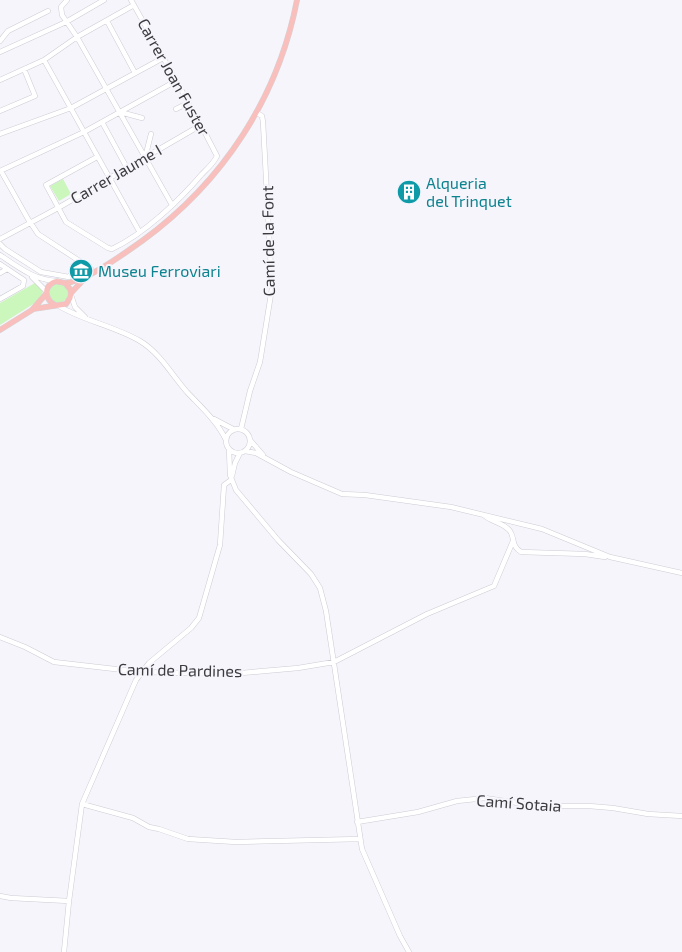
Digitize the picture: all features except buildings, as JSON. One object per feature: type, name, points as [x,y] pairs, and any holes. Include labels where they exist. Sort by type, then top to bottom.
[{"type":"main road","points":[[32,310],[66,304],[71,294],[88,276],[141,242],[207,183],[259,115],[282,58],[297,0]]},
{"type":"main road","points":[[0,330],[32,310],[51,284],[57,281],[65,283],[88,276]]},
{"type":"main road","points":[[65,283],[71,294]]},
{"type":"main road","points":[[47,292],[49,300],[57,305]]},
{"type":"street","points":[[67,0],[62,4],[60,10],[66,22],[78,37],[172,206],[113,248],[108,248],[66,222],[47,187],[48,183],[97,157]]},
{"type":"street","points":[[0,52],[66,22],[104,0]]},
{"type":"street","name":"Carrer Joan Fuster","points":[[131,0],[216,154],[215,159],[172,206]]},
{"type":"street","points":[[0,80],[44,60],[78,37],[134,5]]},
{"type":"street","points":[[0,41],[8,31],[48,11]]},
{"type":"street","points":[[106,21],[135,73]]},
{"type":"street","points":[[0,134],[71,108],[163,58]]},
{"type":"street","points":[[44,60],[139,231]]},
{"type":"street","points":[[0,111],[34,96],[24,69]]},
{"type":"street","points":[[92,269],[38,235],[1,171],[84,132],[176,81]]},
{"type":"street","points":[[176,109],[188,102]]},
{"type":"street","points":[[120,112],[142,118]]},
{"type":"street","name":"Camí de la Font","points":[[241,429],[250,391],[260,362],[272,288],[266,154],[259,115]]},
{"type":"street","points":[[102,122],[127,168]]},
{"type":"street","name":"Carrer Jaume I","points":[[0,239],[58,208],[201,125]]},
{"type":"street","points":[[145,158],[151,134]]},
{"type":"street","points":[[0,244],[43,273],[69,277],[80,263]]},
{"type":"street","points":[[0,244],[0,249]]},
{"type":"street","points":[[0,255],[30,274],[42,279],[57,281]]},
{"type":"street","points":[[0,264],[24,280],[24,284],[0,299]]},
{"type":"street","points":[[0,273],[7,269]]},
{"type":"street","points":[[30,274],[47,292]]},
{"type":"street","points":[[71,294],[75,307],[88,319]]},
{"type":"street","points":[[57,305],[74,314],[132,337],[145,345],[160,359],[209,415],[226,440]]},
{"type":"street","points":[[209,415],[224,426],[234,430]]},
{"type":"street","points":[[270,460],[258,450],[248,434],[241,429],[234,430],[228,434],[226,445],[229,450],[230,475],[240,496],[318,583],[326,611],[362,849],[369,869],[409,952]]},
{"type":"street","points":[[64,952],[82,804],[141,672],[199,618],[220,545],[224,485],[231,480],[235,463],[249,445],[250,440]]},
{"type":"street","points":[[229,450],[236,453],[256,453],[297,475],[345,495],[361,494],[434,504],[484,515],[542,529],[610,557],[680,573]]},
{"type":"street","points":[[484,515],[509,529],[512,533],[516,549],[520,552]]},
{"type":"street","name":"Camí de Pardines","points":[[0,637],[54,662],[141,672],[230,674],[298,668],[334,662],[427,614],[494,586],[513,541]]},
{"type":"street","points":[[508,555],[520,552],[585,554],[610,557]]},
{"type":"street","name":"Camí Sotaia","points":[[357,822],[418,812],[457,801],[485,798],[537,806],[605,808],[648,814],[682,816]]},
{"type":"street","points":[[82,804],[133,818],[149,827],[188,839],[236,842],[360,839]]},
{"type":"street","points":[[0,896],[69,901]]},
{"type":"green space","points":[[63,179],[71,194],[59,201],[50,186]]},
{"type":"green space","points":[[35,283],[43,290],[38,301],[0,325],[0,303]]},
{"type":"green space","points":[[58,283],[65,286],[68,293],[65,300],[58,303],[51,300],[48,293],[51,286]]},
{"type":"place","name":"Alqueria del Trinquet","points":[[409,192]]},
{"type":"place","name":"Museu Ferroviari","points":[[81,271]]}]
